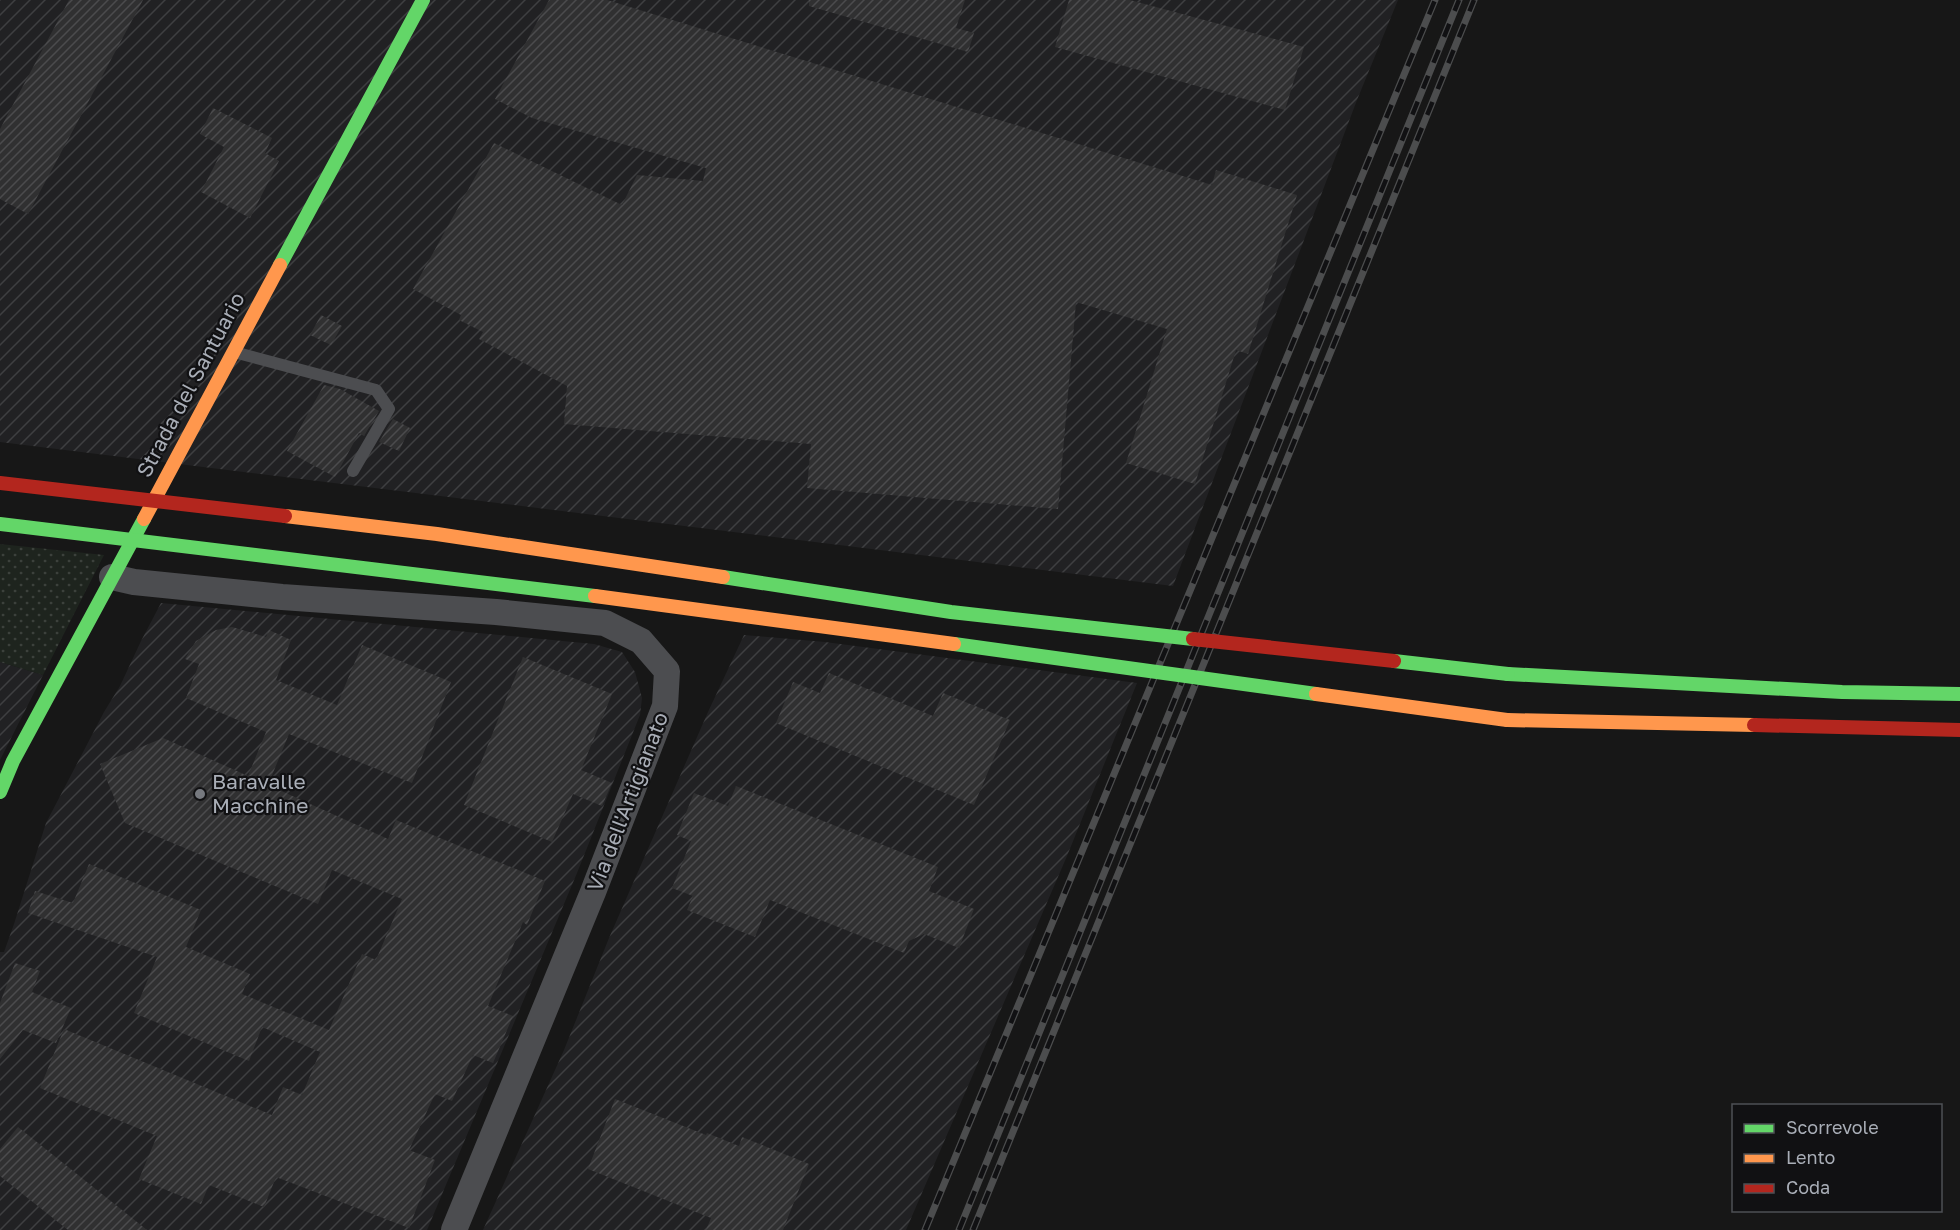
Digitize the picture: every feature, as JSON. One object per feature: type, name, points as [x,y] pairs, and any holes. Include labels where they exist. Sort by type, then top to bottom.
[{"type":"main road","name":"Strada del Santuario","points":[[0,792],[13,761],[423,0]]},
{"type":"main road","points":[[0,483],[437,534],[951,612],[1508,674],[1842,692],[1960,694]]},
{"type":"main road","points":[[0,524],[732,613],[1507,720],[1960,730]]},
{"type":"street","name":"Via dell'Artigianato","points":[[112,577],[134,582],[282,597],[496,612],[605,623],[641,641],[667,671],[665,706],[593,892],[454,1230]]},
{"type":"lane","points":[[232,352],[375,390],[389,409],[353,471]]},
{"type":"shaded area","points":[[0,0],[1398,0],[1357,100],[1173,586],[0,442]]},
{"type":"shaded area","points":[[0,544],[104,555],[43,675],[0,662]]},
{"type":"shaded area","points":[[161,603],[594,644],[622,652],[635,672],[642,698],[640,715],[577,873],[427,1230],[0,1230],[0,952],[4,952],[14,924],[46,823],[120,686]]},
{"type":"shaded area","points":[[744,635],[825,642],[1137,683],[1067,856],[906,1230],[483,1230],[564,1050],[609,938],[708,712]]},
{"type":"shaded area","points":[[0,662],[43,675],[0,760]]},
{"type":"building","points":[[69,0],[143,0],[28,214],[0,199],[0,129]]},
{"type":"building","points":[[549,0],[607,0],[1212,185],[1216,170],[1297,195],[1248,354],[1236,350],[1195,484],[1126,463],[1167,329],[1076,302],[1058,509],[807,488],[811,444],[564,424],[567,386],[479,339],[483,332],[459,320],[461,315],[413,289],[494,143],[622,205],[637,175],[703,181],[706,168],[532,118],[495,99]]},
{"type":"building","points":[[809,0],[965,0],[956,28],[974,33],[968,52],[809,6]]},
{"type":"building","points":[[1069,0],[1130,0],[1304,47],[1285,110],[1055,47]]},
{"type":"building","points":[[213,108],[272,138],[265,153],[279,161],[250,218],[201,192],[224,147],[200,134]]},
{"type":"building","points":[[321,315],[342,326],[331,345],[310,335]]},
{"type":"building","points":[[324,385],[340,389],[379,411],[364,436],[359,433],[335,477],[287,451]]},
{"type":"building","points":[[393,419],[410,428],[399,451],[379,442]]},
{"type":"building","points":[[232,627],[266,637],[269,630],[291,640],[276,680],[337,705],[362,645],[451,682],[412,783],[289,734],[268,785],[388,839],[396,820],[545,881],[527,925],[523,922],[488,1006],[513,1016],[493,1063],[473,1055],[452,1101],[435,1094],[409,1150],[435,1160],[409,1228],[276,1177],[264,1207],[209,1185],[201,1204],[139,1179],[157,1136],[40,1088],[64,1029],[272,1115],[283,1087],[302,1095],[320,1052],[262,1027],[249,1061],[134,1013],[157,957],[28,913],[35,891],[73,903],[89,864],[201,910],[186,947],[250,974],[242,994],[329,1030],[362,954],[376,960],[402,899],[332,870],[318,904],[125,823],[100,764],[163,738],[248,776],[266,732],[186,698],[199,664],[185,659],[196,641],[216,630]]},
{"type":"building","points":[[523,657],[612,694],[581,770],[612,783],[602,806],[573,794],[552,842],[464,805]]},
{"type":"building","points":[[829,673],[933,716],[943,693],[1010,720],[974,805],[776,723],[793,682],[820,693]]},
{"type":"building","points":[[736,786],[938,867],[929,891],[974,909],[959,948],[924,934],[909,941],[904,953],[770,900],[755,937],[687,910],[693,896],[672,888],[691,841],[677,835],[694,793],[728,806]]},
{"type":"building","points":[[15,963],[40,971],[32,992],[71,1008],[56,1043],[23,1030],[0,1059],[0,1003]]},
{"type":"building","points":[[615,1099],[706,1135],[707,1133],[739,1146],[742,1137],[809,1164],[783,1230],[706,1230],[711,1218],[588,1169]]},
{"type":"building","points":[[18,1127],[147,1230],[68,1230],[0,1176],[0,1149]]},
{"type":"railway","points":[[925,1230],[1435,0]]},
{"type":"railway","points":[[959,1230],[1459,0]]},
{"type":"railway","points":[[973,1230],[1474,0]]},
{"type":"traffic: fast","points":[[280,265],[423,0]]},
{"type":"traffic: fast","points":[[0,792],[13,761],[144,519]]},
{"type":"traffic: fast","points":[[0,524],[595,596]]},
{"type":"traffic: fast","points":[[723,577],[951,612],[1193,639]]},
{"type":"traffic: fast","points":[[954,644],[1316,694]]},
{"type":"traffic: fast","points":[[1394,661],[1508,674]]},
{"type":"traffic: fast","points":[[1508,674],[1842,692],[1960,694]]},
{"type":"traffic: slow","points":[[144,519],[280,265]]},
{"type":"traffic: slow","points":[[285,516],[437,534],[723,577]]},
{"type":"traffic: slow","points":[[595,596],[954,644]]},
{"type":"traffic: slow","points":[[1316,694],[1507,720]]},
{"type":"traffic: slow","points":[[1507,720],[1754,725]]},
{"type":"traffic: jam","points":[[0,483],[285,516]]},
{"type":"traffic: jam","points":[[1193,639],[1394,661]]},
{"type":"traffic: jam","points":[[1754,725],[1960,730]]},
{"type":"place","name":"Baravalle Macchine","points":[[200,794]]}]
